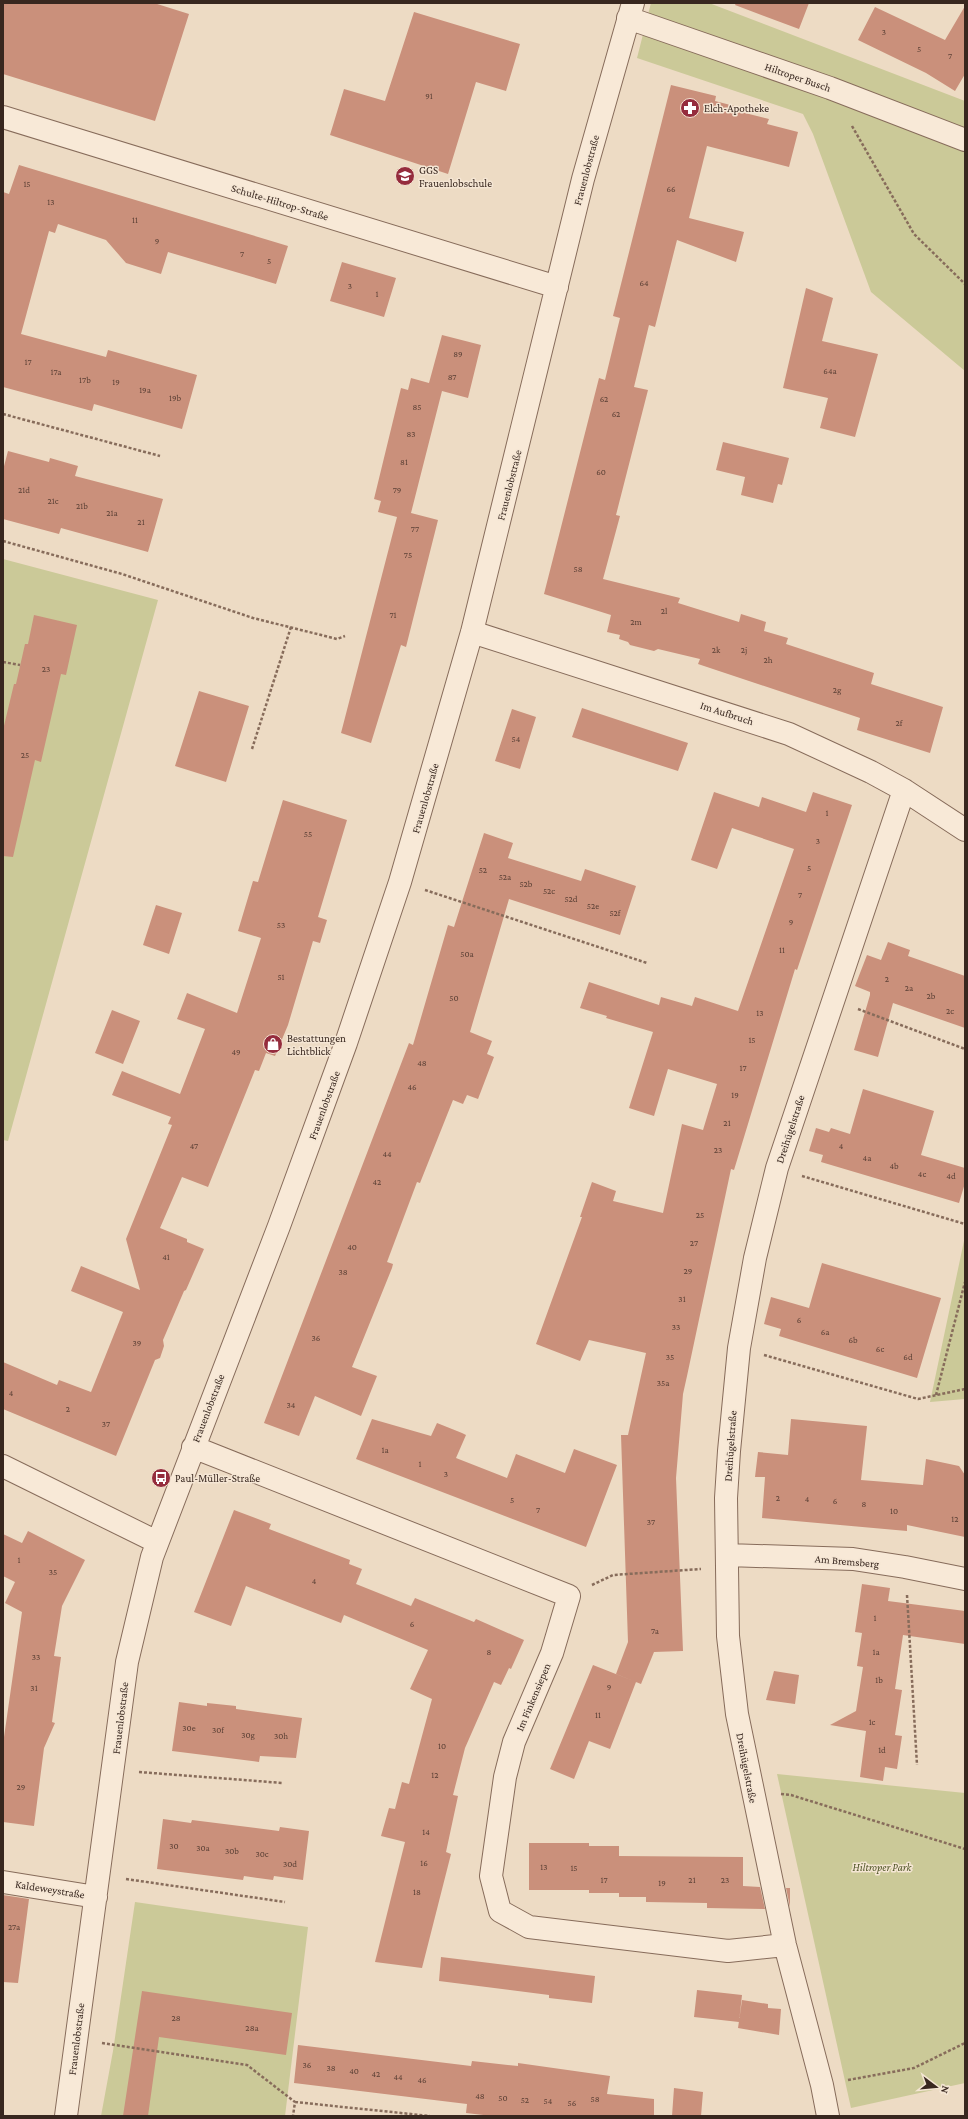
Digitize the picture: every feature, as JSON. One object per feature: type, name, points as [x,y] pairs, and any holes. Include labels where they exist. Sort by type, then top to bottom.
[{"type":"street","name":"Hiltroper Busch","points":[[631,11],[965,140]]},
{"type":"street","name":"Frauenlobstraße","points":[[66,2116],[100,1875],[128,1655],[152,1557],[282,1219],[346,1043],[400,882],[472,632],[583,179],[631,11]]},
{"type":"street","name":"Schulte-Hiltrop-Straße","points":[[3,116],[557,287]]},
{"type":"street","name":"Im Aufbruch","points":[[472,632],[789,734],[871,772],[904,790],[965,830]]},
{"type":"street","name":"Dreihügelstraße","points":[[828,2116],[822,2085],[786,1945],[754,1802],[737,1714],[728,1636],[727,1555],[729,1451],[739,1348],[755,1258],[777,1168],[904,790]]},
{"type":"street","points":[[193,1448],[569,1596]]},
{"type":"street","points":[[3,1466],[157,1542]]},
{"type":"street","name":"Am Bremsberg","points":[[727,1555],[853,1559],[905,1567],[965,1579]]},
{"type":"street","name":"Im Finkensiepen","points":[[569,1596],[552,1653],[514,1742],[505,1777],[491,1876],[500,1911],[529,1927],[728,1951],[786,1945]]},
{"type":"street","name":"Kaldeweystraße","points":[[3,1882],[96,1897]]},
{"type":"path","points":[[830,88],[914,234],[965,284]]},
{"type":"path","points":[[3,414],[160,456]]},
{"type":"path","points":[[3,541],[122,574],[253,618],[336,639],[345,636]]},
{"type":"path","points":[[252,749],[291,627]]},
{"type":"path","points":[[3,662],[20,665]]},
{"type":"path","points":[[400,882],[647,963]]},
{"type":"path","points":[[833,1000],[965,1049]]},
{"type":"path","points":[[777,1168],[965,1224]]},
{"type":"path","points":[[936,1395],[965,1282]]},
{"type":"path","points":[[739,1348],[918,1399],[965,1389]]},
{"type":"path","points":[[569,1596],[613,1575],[709,1569],[727,1555]]},
{"type":"path","points":[[905,1567],[917,1765]]},
{"type":"path","points":[[113,1770],[283,1783]]},
{"type":"path","points":[[754,1802],[776,1794],[791,1795],[965,1849]]},
{"type":"path","points":[[100,1875],[285,1902]]},
{"type":"path","points":[[76,2040],[247,2065],[295,2102],[430,2116]]},
{"type":"path","points":[[822,2085],[914,2068],[965,2043]]},
{"type":"path","points":[[293,2116],[295,2102]]},
{"type":"green space","points":[[651,3],[709,3],[965,101],[965,371],[871,292],[813,134],[803,114],[637,58]]},
{"type":"green space","points":[[3,559],[158,600],[8,1141],[3,1140]]},
{"type":"green space","points":[[965,1236],[965,1399],[930,1402]]},
{"type":"green space","name":"Hiltroper Park","points":[[777,1774],[965,1793],[965,2083],[851,2108]]},
{"type":"green space","points":[[135,1902],[308,1927],[285,2116],[101,2116],[113,2051]]},
{"type":"building","points":[[3,3],[154,3],[189,14],[155,121],[3,74]]},
{"type":"building","points":[[736,3],[809,3],[799,29],[735,5]]},
{"type":"building","points":[[965,6],[965,74],[955,91],[926,73],[858,40],[875,7],[945,40]]},
{"type":"building","points":[[414,12],[520,44],[506,91],[476,82],[448,174],[330,135],[344,89],[385,101]]},
{"type":"building","points":[[671,85],[716,96],[715,101],[742,108],[741,112],[769,119],[767,124],[798,132],[789,167],[707,146],[689,218],[744,232],[736,262],[677,240],[655,327],[649,325],[634,387],[648,390],[616,515],[620,516],[603,579],[680,598],[678,603],[739,622],[741,614],[766,622],[764,631],[788,638],[786,644],[874,673],[871,684],[943,707],[930,753],[857,730],[860,718],[698,664],[700,659],[658,649],[654,651],[630,645],[628,642],[619,639],[620,635],[607,632],[611,615],[544,594],[599,378],[605,380],[620,318],[613,316]]},
{"type":"building","points":[[19,165],[288,246],[276,284],[168,252],[161,274],[126,263],[106,240],[58,224],[55,233],[49,231],[21,334],[106,357],[108,350],[197,375],[182,429],[94,404],[92,411],[3,387],[3,192],[9,194]]},
{"type":"building","points":[[342,262],[396,278],[384,317],[330,301]]},
{"type":"building","points":[[806,288],[833,298],[822,341],[878,354],[855,437],[820,428],[828,398],[783,388]]},
{"type":"building","points":[[442,335],[481,345],[468,398],[442,391],[411,513],[438,520],[406,647],[401,645],[371,743],[341,733],[397,517],[378,512],[381,501],[374,499],[401,388],[408,390],[411,378],[429,383]]},
{"type":"building","points":[[723,442],[789,458],[782,485],[778,484],[773,503],[741,495],[745,477],[716,470]]},
{"type":"building","points":[[8,451],[49,462],[50,458],[78,466],[75,476],[163,499],[148,552],[61,528],[59,534],[3,519],[3,470]]},
{"type":"building","points":[[34,615],[77,625],[66,675],[61,674],[41,762],[35,760],[13,857],[3,856],[3,730],[25,644],[28,644]]},
{"type":"building","points":[[199,691],[249,706],[226,782],[175,766]]},
{"type":"building","points":[[582,708],[688,743],[678,771],[572,737]]},
{"type":"building","points":[[512,709],[536,717],[520,769],[495,761]]},
{"type":"building","points":[[714,792],[759,807],[762,797],[806,812],[813,792],[852,805],[797,970],[795,969],[734,1170],[731,1169],[683,1394],[676,1478],[683,1651],[654,1652],[641,1684],[616,1674],[628,1642],[621,1435],[628,1435],[646,1353],[589,1340],[580,1361],[536,1344],[582,1217],[580,1217],[592,1182],[616,1191],[613,1201],[663,1213],[682,1124],[703,1130],[717,1084],[668,1069],[654,1116],[629,1108],[653,1032],[606,1018],[607,1016],[580,1008],[589,982],[659,1005],[661,997],[692,1006],[695,997],[738,1011],[794,849],[732,828],[717,869],[691,860]]},
{"type":"building","points":[[283,800],[347,820],[318,917],[327,920],[320,943],[313,941],[288,1025],[275,1056],[266,1053],[259,1071],[255,1070],[208,1187],[182,1177],[160,1228],[187,1239],[187,1242],[204,1249],[163,1340],[164,1346],[160,1358],[155,1360],[116,1456],[3,1409],[3,1362],[57,1385],[59,1380],[91,1392],[123,1312],[71,1291],[81,1266],[140,1290],[126,1239],[172,1125],[168,1124],[171,1117],[112,1095],[122,1071],[180,1094],[205,1029],[177,1019],[187,993],[237,1013],[261,938],[238,931],[253,881],[258,882]]},
{"type":"building","points":[[484,833],[513,843],[508,858],[581,881],[585,869],[636,886],[620,935],[509,899],[470,1032],[492,1041],[487,1054],[494,1057],[478,1099],[467,1095],[463,1104],[453,1100],[420,1183],[417,1182],[387,1262],[393,1264],[392,1268],[352,1367],[377,1376],[361,1416],[315,1396],[299,1436],[264,1423],[409,1043],[413,1045],[448,925],[454,927]]},
{"type":"building","points":[[156,905],[182,913],[169,954],[143,945]]},
{"type":"building","points":[[888,942],[910,950],[908,956],[965,976],[965,1028],[893,1003],[878,1057],[854,1050],[870,995],[870,992],[855,986],[867,955],[881,960]]},
{"type":"building","points":[[112,1010],[140,1021],[123,1064],[95,1053]]},
{"type":"building","points":[[863,1089],[934,1111],[921,1155],[965,1168],[965,1183],[959,1203],[821,1162],[823,1155],[809,1151],[816,1128],[829,1132],[831,1128],[850,1134]]},
{"type":"building","points":[[822,1263],[941,1298],[917,1378],[779,1336],[781,1329],[764,1324],[771,1297],[809,1308]]},
{"type":"building","points":[[372,1419],[431,1436],[437,1423],[462,1433],[466,1435],[456,1458],[507,1478],[516,1454],[565,1473],[574,1449],[617,1465],[586,1547],[356,1459]]},
{"type":"building","points":[[791,1419],[867,1426],[861,1480],[923,1485],[926,1459],[959,1466],[965,1475],[965,1537],[907,1525],[907,1531],[762,1518],[765,1477],[755,1477],[758,1452],[788,1455]]},
{"type":"building","points":[[234,1510],[271,1524],[269,1529],[350,1560],[349,1564],[362,1569],[356,1584],[411,1606],[415,1598],[474,1622],[476,1619],[524,1640],[511,1669],[509,1668],[501,1685],[494,1682],[465,1748],[453,1795],[458,1796],[446,1852],[451,1854],[422,1968],[375,1962],[405,1842],[381,1836],[389,1808],[395,1809],[402,1782],[409,1784],[432,1699],[410,1689],[428,1650],[344,1615],[341,1623],[246,1586],[231,1626],[194,1612]]},
{"type":"building","points":[[28,1531],[85,1560],[62,1606],[54,1656],[61,1657],[52,1722],[55,1723],[44,1748],[34,1826],[3,1822],[3,1744],[22,1612],[5,1603],[15,1582],[3,1576],[3,1534],[22,1543]]},
{"type":"building","points":[[862,1584],[890,1588],[888,1601],[965,1611],[965,1644],[903,1635],[895,1689],[902,1690],[895,1735],[902,1736],[897,1769],[885,1767],[883,1781],[860,1777],[866,1731],[830,1725],[856,1711],[863,1667],[857,1666],[862,1633],[855,1632]]},
{"type":"building","points":[[593,1665],[636,1682],[610,1749],[589,1741],[574,1779],[550,1769]]},
{"type":"building","points":[[774,1671],[799,1675],[795,1704],[766,1700]]},
{"type":"building","points":[[179,1702],[207,1706],[207,1703],[236,1706],[236,1709],[302,1718],[296,1758],[260,1756],[259,1762],[172,1751]]},
{"type":"building","points":[[163,1819],[191,1823],[192,1820],[279,1831],[280,1827],[309,1831],[303,1880],[274,1876],[273,1880],[244,1876],[243,1880],[157,1869]]},
{"type":"building","points":[[529,1843],[589,1843],[589,1846],[619,1846],[619,1856],[743,1857],[743,1886],[760,1887],[765,1909],[707,1908],[707,1903],[646,1902],[646,1897],[619,1897],[619,1893],[589,1893],[589,1890],[529,1890]]},
{"type":"building","points":[[786,1888],[790,1888],[790,1907]]},
{"type":"building","points":[[3,1895],[29,1899],[18,1983],[3,1982]]},
{"type":"building","points":[[441,1957],[595,1976],[592,2003],[549,1998],[549,1995],[439,1981]]},
{"type":"building","points":[[697,1990],[742,1995],[739,2022],[694,2017]]},
{"type":"building","points":[[142,1991],[292,2013],[286,2055],[159,2037],[148,2116],[123,2116]]},
{"type":"building","points":[[742,2000],[768,2004],[768,2008],[781,2009],[779,2035],[738,2028]]},
{"type":"building","points":[[298,2045],[471,2066],[472,2061],[518,2066],[518,2063],[610,2076],[607,2094],[654,2099],[654,2116],[492,2116],[466,2113],[467,2104],[294,2083]]},
{"type":"building","points":[[674,2088],[703,2092],[701,2116],[672,2116]]},
{"type":"place","name":"Elch-Apotheke","points":[[690,108]]},
{"type":"place","name":"GGS Frauenlobschule","points":[[405,176]]},
{"type":"place","name":"Bestattungen Lichtblick","points":[[273,1044]]},
{"type":"place","name":"Paul-Müller-Straße","points":[[161,1478]]}]
